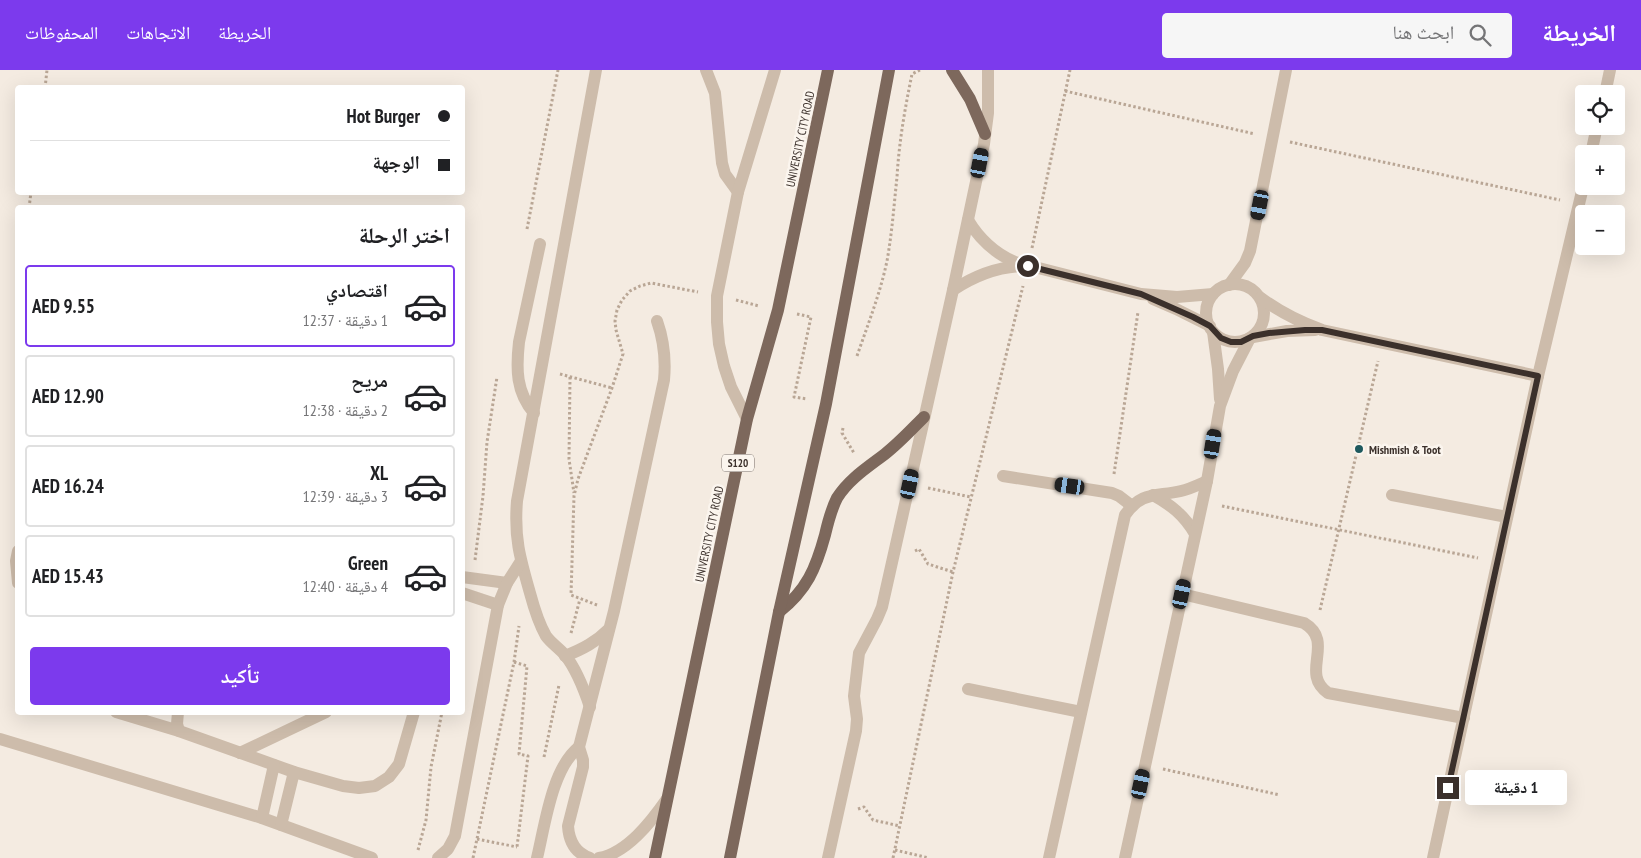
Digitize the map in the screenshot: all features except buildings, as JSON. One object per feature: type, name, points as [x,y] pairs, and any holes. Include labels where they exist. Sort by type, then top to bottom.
[{"type":"main road","name":"UNIVERSITY CITY ROAD","points":[[655,858],[747,419],[778,310],[828,70]]},
{"type":"main road","points":[[730,858],[780,612],[826,404],[889,70]]},
{"type":"main road","points":[[952,70],[970,99],[985,134]]},
{"type":"main road","points":[[780,612],[790,604],[807,583],[819,559],[832,509],[837,498],[852,480],[905,436],[924,417]]},
{"type":"street","points":[[590,707],[580,680],[565,656],[548,639],[541,627],[530,595],[516,538],[517,501],[596,70]]},
{"type":"street","points":[[706,70],[715,93],[722,163],[726,174],[738,192]]},
{"type":"street","points":[[747,419],[731,387],[718,344],[716,322],[717,296],[738,192],[775,70]]},
{"type":"street","points":[[828,858],[856,731],[857,719],[854,696],[859,653],[882,607],[953,290],[985,134],[988,113],[988,70]]},
{"type":"street","points":[[1229,285],[1245,263],[1250,251],[1286,70]]},
{"type":"street","points":[[1607,85],[1610,70]]},
{"type":"street","points":[[1433,858],[1538,376],[1581,195]]},
{"type":"street","points":[[968,220],[983,242],[992,250],[1003,257],[1028,266],[1141,294],[1177,297],[1213,294]]},
{"type":"street","points":[[534,413],[520,392],[517,359],[540,244]]},
{"type":"street","points":[[953,290],[988,272],[1015,266],[1028,266]]},
{"type":"street","points":[[1220,406],[1218,369],[1212,329],[1206,309],[1213,294],[1222,287],[1229,285],[1244,284],[1274,308],[1322,330],[1538,376]]},
{"type":"street","points":[[1141,294],[1176,309],[1212,329],[1221,338],[1231,342],[1241,342],[1252,337],[1287,331],[1322,330]]},
{"type":"street","points":[[1125,858],[1207,481],[1220,406],[1233,371],[1252,337],[1260,329],[1264,319],[1264,308],[1261,298]]},
{"type":"street","points":[[590,858],[577,851],[568,835],[568,826],[583,766],[580,747],[610,628],[664,380],[665,350],[657,321]]},
{"type":"street","points":[[1003,476],[1112,492],[1132,506]]},
{"type":"street","points":[[1049,858],[1125,515],[1132,506],[1153,495],[1181,491],[1207,481]]},
{"type":"street","points":[[1153,495],[1177,510],[1195,534]]},
{"type":"street","points":[[1392,495],[1508,517]]},
{"type":"street","points":[[438,858],[448,849],[455,836],[498,605],[507,583],[521,562]]},
{"type":"street","points":[[465,577],[507,583]]},
{"type":"street","points":[[465,594],[498,605]]},
{"type":"street","points":[[1182,594],[1304,623],[1315,632],[1319,645],[1316,675],[1318,683],[1328,693],[1464,718]]},
{"type":"street","points":[[565,656],[589,646],[610,628]]},
{"type":"street","points":[[968,688],[1081,712]]},
{"type":"street","points":[[126,715],[179,731],[294,772],[343,786],[359,788],[375,786],[389,777],[400,764],[413,715]]},
{"type":"street","points":[[178,715],[179,731]]},
{"type":"street","points":[[240,753],[320,715]]},
{"type":"street","points":[[0,739],[262,818],[372,858]]},
{"type":"street","points":[[538,858],[556,781],[566,761],[580,747]]},
{"type":"street","points":[[262,818],[274,765]]},
{"type":"street","points":[[281,825],[294,772]]},
{"type":"street","points":[[599,858],[608,856],[631,841],[651,822],[667,799]]},
{"type":"street","points":[[540,844],[548,858]]},
{"type":"path","points":[[44,85],[47,70]]},
{"type":"path","points":[[856,360],[877,300],[886,262],[895,205],[896,176],[905,105],[912,74],[920,70]]},
{"type":"path","points":[[893,858],[953,572],[1028,266],[1070,70]]},
{"type":"path","points":[[1065,91],[1579,204]]},
{"type":"path","points":[[1112,492],[1141,294]]},
{"type":"path","points":[[1315,632],[1382,343]]},
{"type":"path","points":[[542,369],[612,388]]},
{"type":"path","points":[[570,377],[569,459],[574,496]]},
{"type":"path","points":[[843,424],[842,433],[864,470]]},
{"type":"path","points":[[910,484],[971,497]]},
{"type":"path","points":[[1202,502],[1498,562]]},
{"type":"path","points":[[894,556],[906,556],[919,549],[928,564],[953,572]]},
{"type":"path","points":[[473,858],[514,662],[521,616],[530,595]]},
{"type":"path","points":[[543,762],[565,656],[580,599]]},
{"type":"path","points":[[514,662],[527,666],[519,754],[528,756],[517,847]]},
{"type":"path","points":[[417,858],[426,820],[431,767],[441,715]]},
{"type":"path","points":[[1145,766],[1280,795]]},
{"type":"path","points":[[838,811],[852,812],[864,807],[873,820],[900,826]]},
{"type":"path","points":[[477,839],[526,849]]},
{"type":"path","points":[[894,850],[929,858]]},
{"type":"place","name":"Mishmish & Toot","points":[[1359,449]]},
{"type":"route","points":[[1028,266],[1141,294],[1210,326],[1221,338],[1231,342],[1241,342],[1253,336],[1269,333],[1322,330],[1538,376],[1448,788]]}]
